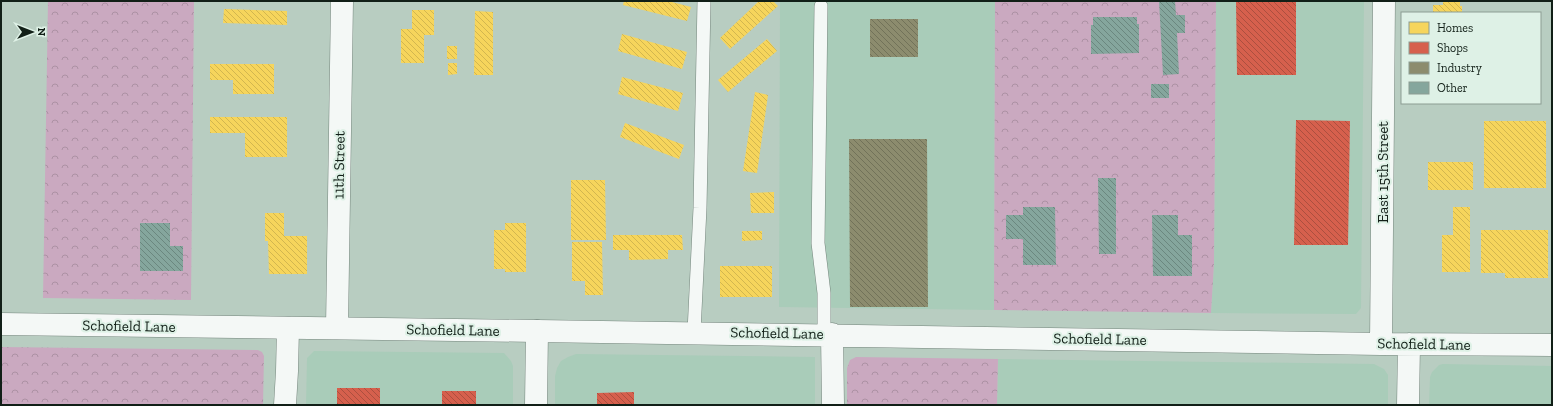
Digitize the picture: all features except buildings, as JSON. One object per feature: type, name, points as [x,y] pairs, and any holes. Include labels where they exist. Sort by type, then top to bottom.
[{"type":"street","name":"11th Street","points":[[336,328],[342,1]]},
{"type":"street","name":"East 15th Street","points":[[1382,344],[1384,1]]},
{"type":"street","name":"Schofield Lane","points":[[1,324],[694,332],[1382,344],[1552,345]]},
{"type":"street","points":[[284,405],[287,371],[288,328]]},
{"type":"street","points":[[536,405],[537,330]]},
{"type":"street","points":[[828,334],[833,405]]},
{"type":"street","points":[[1408,405],[1409,344]]},
{"type":"lane","points":[[694,332],[700,208],[704,1]]},
{"type":"lane","points":[[821,6],[818,243],[828,334]]},
{"type":"shaded area","points":[[780,1],[995,1],[994,310],[779,307]]},
{"type":"shaded area","points":[[1216,1],[1364,1],[1361,308],[1356,314],[1211,313],[1214,263]]},
{"type":"shaded area","points":[[314,351],[504,353],[511,361],[513,366],[513,405],[306,405],[307,358]]},
{"type":"shaded area","points":[[576,354],[815,357],[815,405],[555,405],[555,376],[557,368],[561,361]]},
{"type":"shaded area","points":[[998,359],[1374,364],[1384,369],[1388,375],[1388,405],[997,405]]},
{"type":"shaded area","points":[[1439,365],[1552,366],[1552,405],[1429,405],[1430,377],[1432,372]]},
{"type":"green space","points":[[48,1],[194,1],[191,300],[43,298]]},
{"type":"green space","points":[[995,1],[1216,1],[1214,263],[1211,313],[994,310]]},
{"type":"green space","points":[[1,347],[258,350],[262,352],[264,356],[263,405],[1,405]]},
{"type":"green space","points":[[856,357],[998,359],[997,405],[847,405],[847,368],[850,360]]}]
